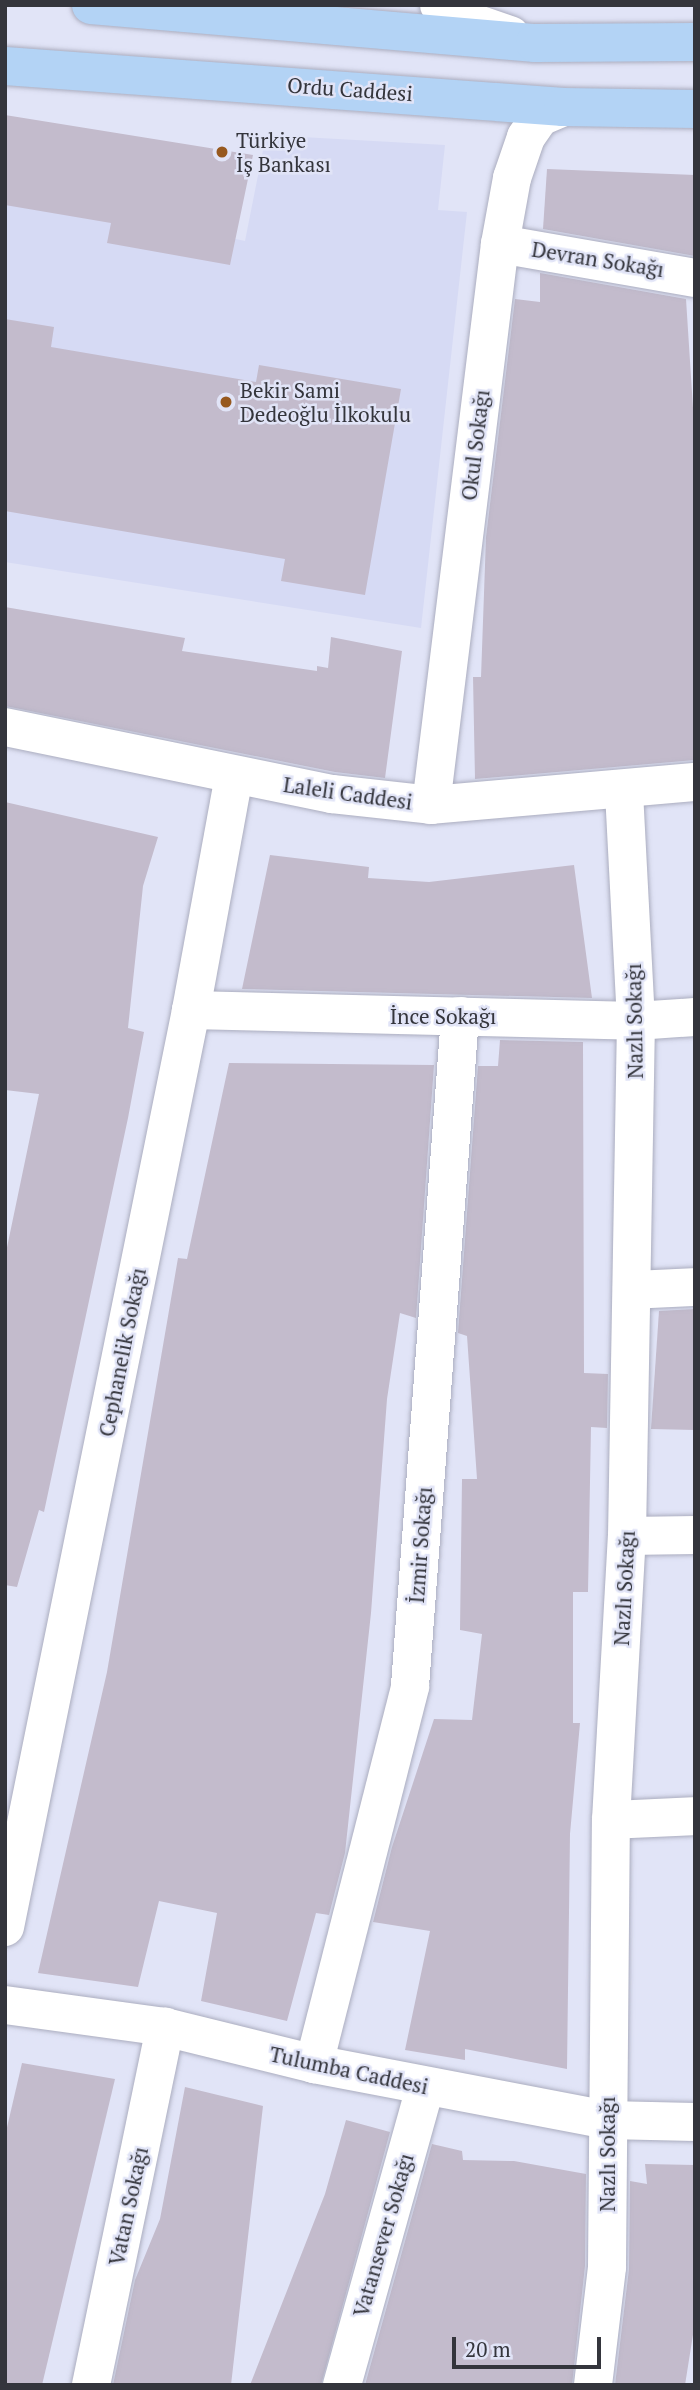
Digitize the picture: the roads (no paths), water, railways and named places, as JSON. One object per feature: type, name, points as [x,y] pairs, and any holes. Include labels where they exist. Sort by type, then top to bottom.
[{"type":"main road","points":[[91,5],[348,18],[535,43],[695,42]]},
{"type":"main road","name":"Ordu Caddesi","points":[[5,66],[562,107],[695,109]]},
{"type":"street","points":[[439,5],[463,19],[535,43]]},
{"type":"street","name":"Okul Sokağı","points":[[431,805],[500,244],[526,137],[540,117],[562,107]]},
{"type":"street","name":"Devran Sokağı","points":[[500,244],[695,278]]},
{"type":"street","name":"Laleli Caddesi","points":[[5,727],[332,794],[431,805],[695,782]]},
{"type":"street","name":"Cephanelik Sokağı","points":[[5,1927],[191,1010],[234,775]]},
{"type":"street","name":"Nazlı Sokağı","points":[[593,2385],[607,2267],[611,1820],[628,1536],[636,1021],[624,790]]},
{"type":"street","name":"İnce Sokağı","points":[[191,1010],[636,1021],[695,1017]]},
{"type":"street","name":"İzmir Sokağı","points":[[314,2064],[410,1686],[460,1016]]},
{"type":"street","points":[[632,1290],[695,1287]]},
{"type":"street","points":[[628,1536],[695,1535]]},
{"type":"street","points":[[611,1820],[695,1816]]},
{"type":"street","name":"Tulumba Caddesi","points":[[5,2005],[165,2027],[314,2064],[607,2120],[695,2122]]},
{"type":"street","name":"Vatan Sokağı","points":[[91,2385],[165,2027]]},
{"type":"street","name":"Vatansever Sokağı","points":[[342,2385],[425,2087]]},
{"type":"place","name":"Türkiye İş Bankası","points":[[222,152]]},
{"type":"place","name":"Bekir Sami Dedeoğlu İlkokulu","points":[[226,402]]}]
